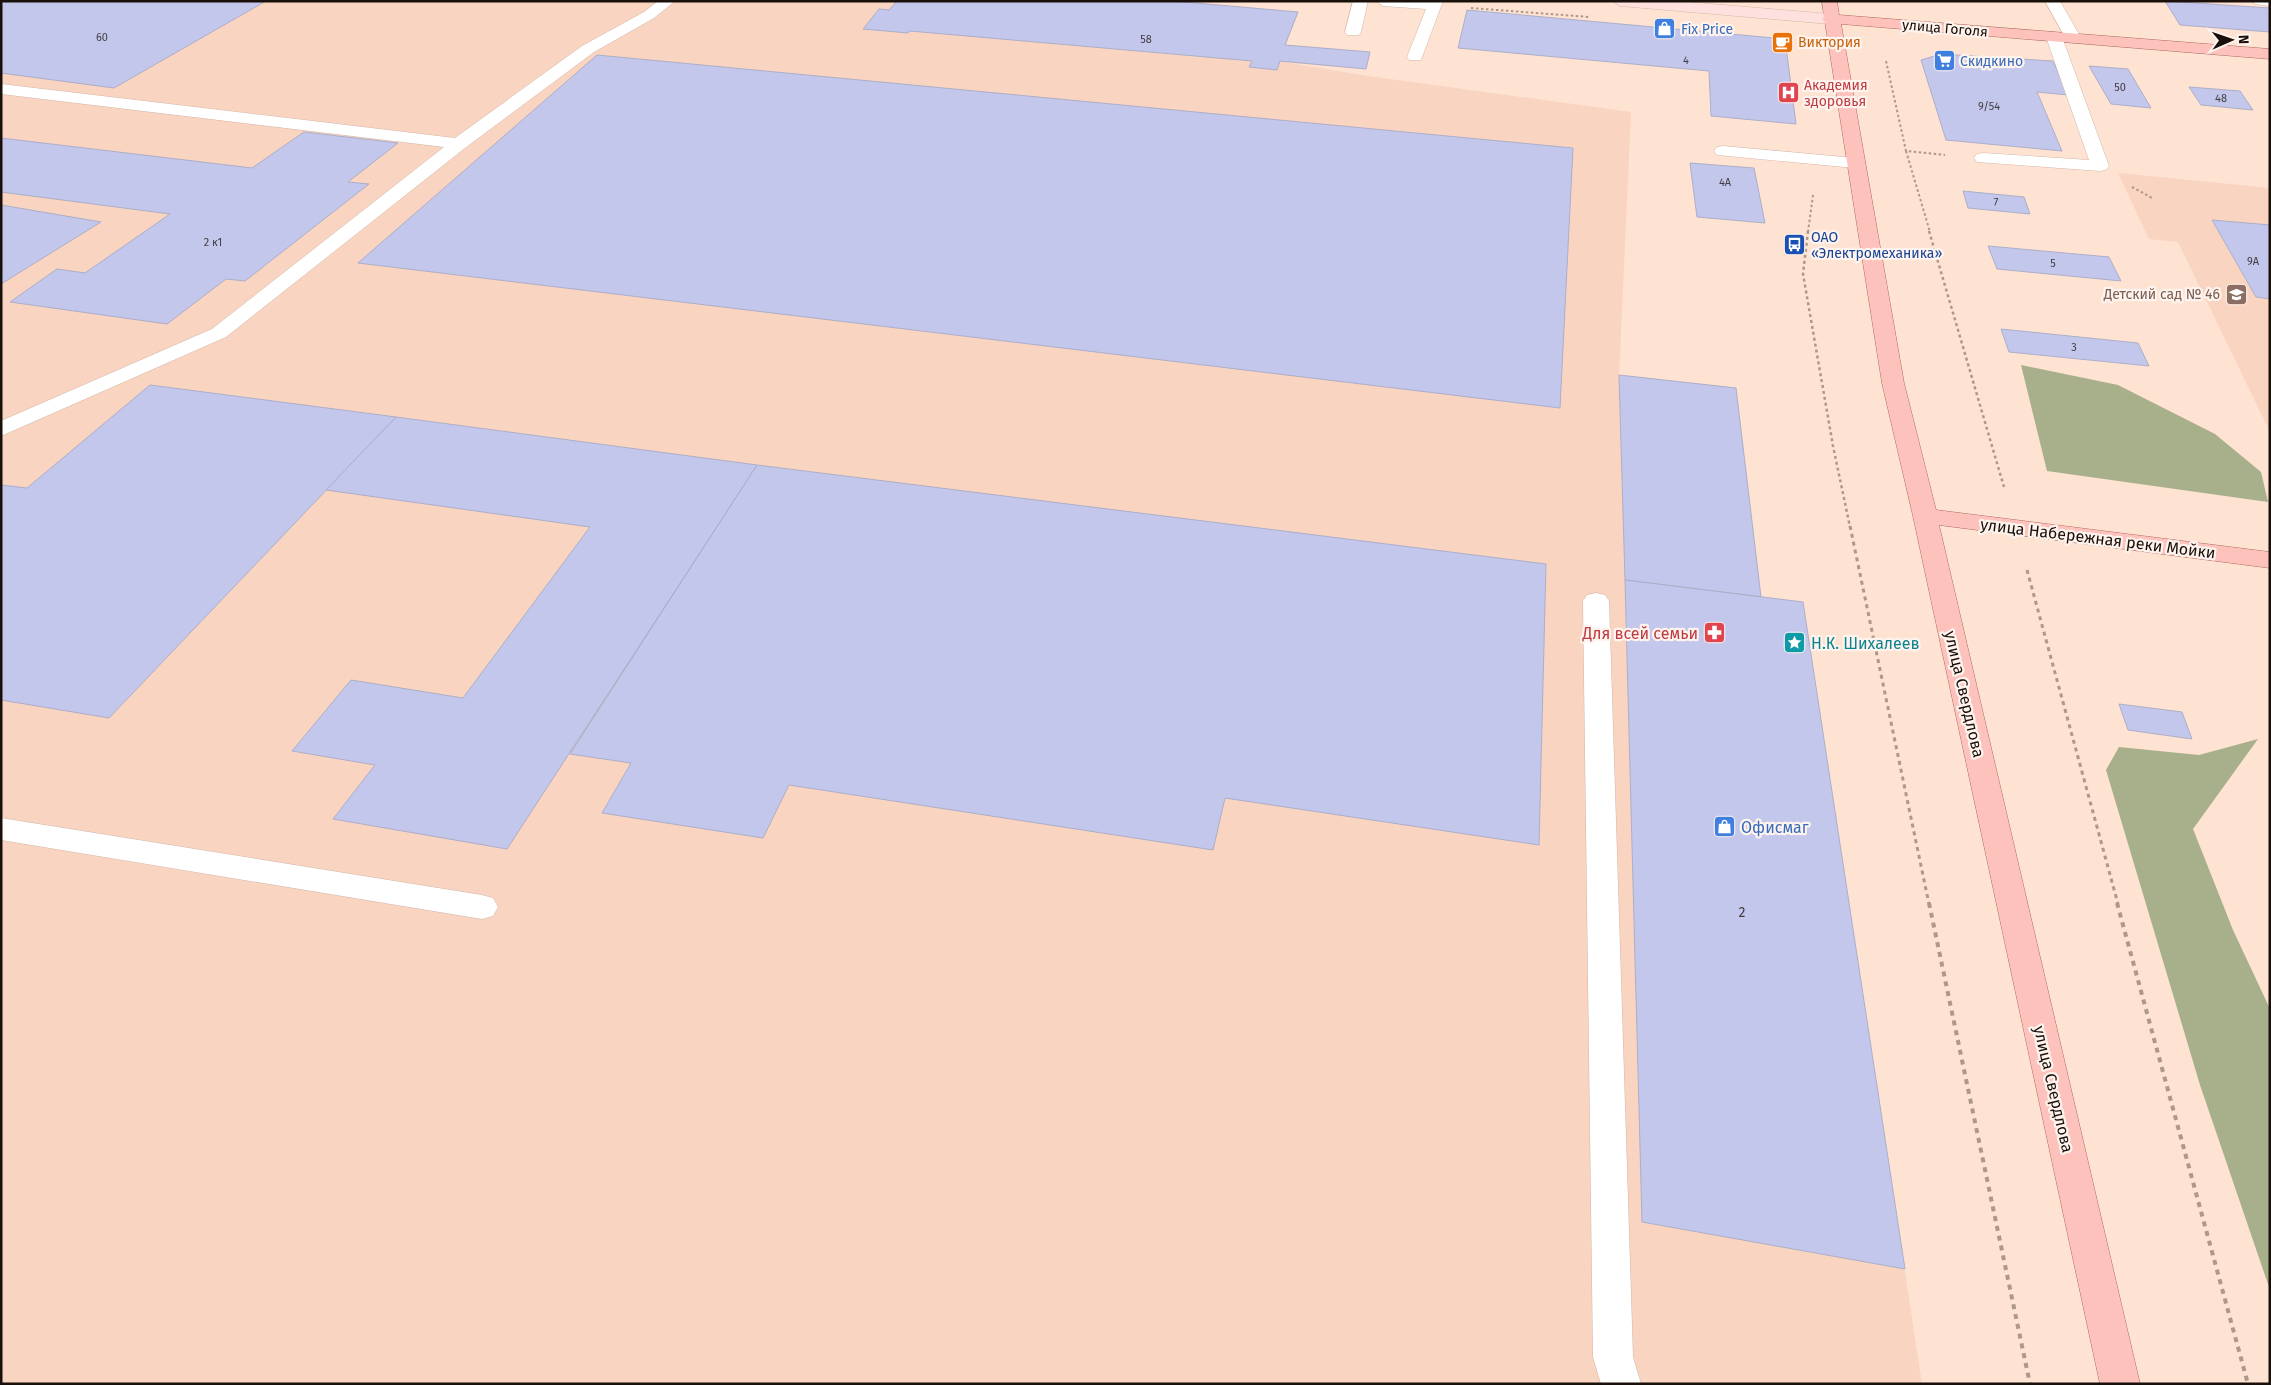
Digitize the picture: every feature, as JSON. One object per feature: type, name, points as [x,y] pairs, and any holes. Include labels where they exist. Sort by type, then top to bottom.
[{"type":"main road","name":"улица Свердлова","points":[[1828,1],[1893,382],[1926,516],[2120,1384]]},
{"type":"main road","name":"улица Гоголя","points":[[1626,2],[2270,54]]},
{"type":"main road","name":"улица Набережная реки Мойки","points":[[1926,516],[2270,560]]},
{"type":"lane","points":[[1,429],[219,333],[459,144],[588,49],[648,15],[668,1]]},
{"type":"lane","points":[[1353,32],[1361,1]]},
{"type":"lane","points":[[1383,1],[1436,3],[1415,57]]},
{"type":"lane","points":[[2052,1],[2073,38]]},
{"type":"lane","points":[[2260,1],[2270,2]]},
{"type":"lane","points":[[1983,158],[2100,166],[2054,37]]},
{"type":"lane","points":[[1,89],[459,144]]},
{"type":"lane","points":[[1723,151],[1855,163]]},
{"type":"lane","points":[[1596,601],[1613,1357],[1621,1384]]},
{"type":"lane","points":[[1,829],[482,907]]},
{"type":"path","points":[[1886,59],[1906,151],[2016,528],[2248,1384]]},
{"type":"path","points":[[1906,151],[1983,158]]},
{"type":"path","points":[[1833,446],[2030,1384]]},
{"type":"shaded area","points":[[1,1],[1173,1],[1298,12],[1286,45],[1370,52],[1366,69],[1289,63],[1368,76],[1631,112],[1619,375],[1736,388],[1761,597],[1803,602],[1922,1384],[1,1384]]},
{"type":"shaded area","name":"Детский сад № 46","points":[[2118,173],[2270,188],[2270,432],[2178,242],[2149,239]]},
{"type":"green space","points":[[2021,365],[2118,385],[2215,434],[2261,472],[2268,502],[2047,471]]},
{"type":"green space","points":[[2258,739],[2193,829],[2233,930],[2270,1009],[2270,1290],[2200,1085],[2106,770],[2119,747],[2199,755]]},
{"type":"building","points":[[1,1],[266,1],[114,88],[1,73]]},
{"type":"building","points":[[897,1],[1173,1],[1298,12],[1285,45],[1370,52],[1366,69],[1280,61],[1277,70],[1249,67],[1252,61],[910,31],[908,33],[863,29],[879,9],[889,10]]},
{"type":"building","points":[[2165,1],[2270,8],[2270,32],[2180,25]]},
{"type":"building","points":[[1467,10],[1785,39],[1796,124],[1711,116],[1709,71],[1458,48]]},
{"type":"building","points":[[1941,54],[2053,61],[2068,95],[2037,92],[2062,151],[1946,140],[1921,60]]},
{"type":"building","points":[[597,55],[1573,148],[1560,408],[358,263]]},
{"type":"building","points":[[2089,66],[2128,69],[2151,108],[2111,104]]},
{"type":"building","points":[[2189,87],[2240,91],[2253,110],[2201,105]]},
{"type":"building","points":[[304,132],[398,143],[348,182],[369,184],[245,281],[226,279],[167,324],[10,302],[57,269],[85,273],[170,214],[1,192],[1,138],[252,168]]},
{"type":"building","points":[[1690,163],[1754,168],[1765,223],[1697,217]]},
{"type":"building","points":[[1963,191],[2024,197],[2030,214],[1968,208]]},
{"type":"building","points":[[1,205],[101,222],[1,284]]},
{"type":"building","points":[[2212,220],[2270,225],[2270,299],[2256,297]]},
{"type":"building","points":[[1988,246],[2109,257],[2121,281],[1997,269]]},
{"type":"building","points":[[2001,329],[2138,343],[2149,366],[2009,352]]},
{"type":"building","points":[[1619,375],[1736,388],[1761,597],[1625,580]]},
{"type":"building","points":[[150,385],[396,417],[109,718],[1,700],[1,485],[27,488]]},
{"type":"building","points":[[396,417],[757,465],[507,849],[333,819],[375,765],[292,751],[351,680],[463,698],[590,527],[326,490]]},
{"type":"building","points":[[757,465],[1546,564],[1539,845],[1225,798],[1213,850],[789,785],[763,838],[602,813],[631,763],[570,754]]},
{"type":"building","points":[[1625,580],[1803,602],[1905,1269],[1642,1222]]},
{"type":"building","points":[[2119,704],[2182,712],[2192,739],[2128,730]]},
{"type":"place","name":"Fix Price","points":[[1665,29]]},
{"type":"place","name":"Виктория","points":[[1782,42]]},
{"type":"place","name":"Скидкино","points":[[1944,61]]},
{"type":"place","name":"Академия здоровья","points":[[1788,93]]},
{"type":"place","name":"ОАО «Электромеханика»","points":[[1795,245]]},
{"type":"place","name":"Детский сад № 46","points":[[2236,294]]},
{"type":"place","name":"Для всей семьи","points":[[1714,633]]},
{"type":"place","name":"Н.К. Шихалеев","points":[[1795,643]]},
{"type":"place","name":"Офисмаг","points":[[1725,827]]}]
